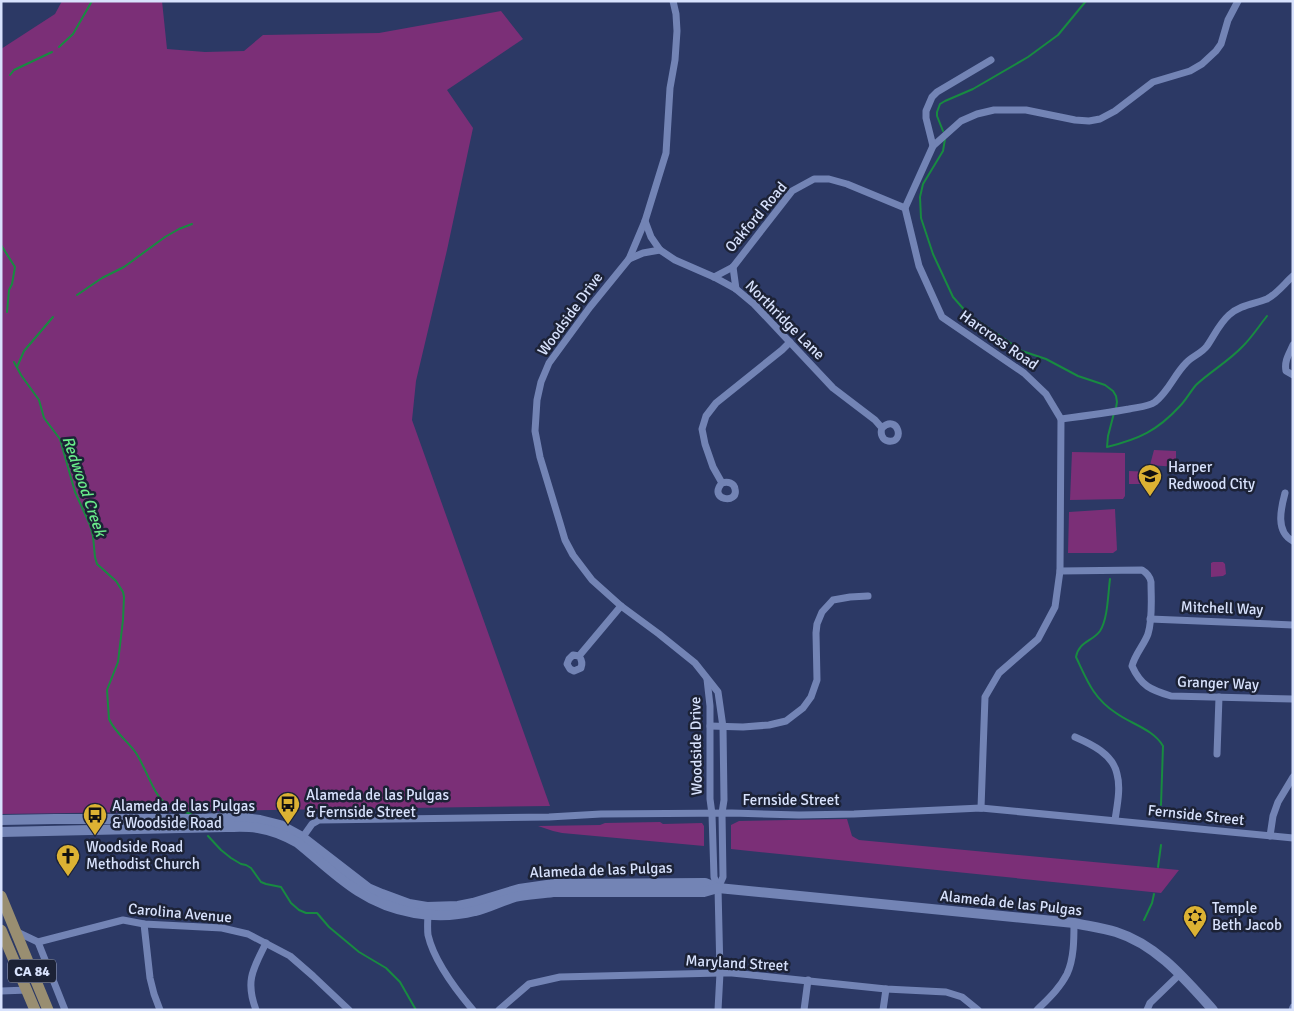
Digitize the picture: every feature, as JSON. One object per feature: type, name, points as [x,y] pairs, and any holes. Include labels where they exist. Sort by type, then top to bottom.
[{"type":"main road","name":"Alameda de las Pulgas","points":[[1,832],[237,817],[260,820],[280,825],[300,840],[357,891],[390,907],[407,912],[458,906],[519,888],[554,884],[705,883],[718,888],[1074,923],[1116,932],[1146,946],[1168,962],[1213,1010]]},
{"type":"main road","name":"Alameda de las Pulgas","points":[[1,820],[55,819],[134,824]]},
{"type":"main road","points":[[55,819],[56,830]]},
{"type":"main road","name":"CA 84","points":[[1,896],[48,1010]]},
{"type":"main road","name":"CA 84","points":[[1,930],[35,1010]]},
{"type":"street","name":"Woodside Drive","points":[[673,1],[677,31],[675,60],[670,88],[666,153],[645,221],[629,258],[549,363],[541,382],[537,400],[535,431],[540,457],[565,540],[573,555],[592,580],[620,606],[695,664],[718,692],[723,727],[724,800],[722,813],[723,877],[718,888]]},
{"type":"street","points":[[905,208],[933,146],[961,121],[976,114],[994,110],[1026,110],[1076,120],[1089,121],[1100,119],[1115,111],[1153,82],[1190,71],[1202,64],[1221,44],[1228,20],[1238,1]]},
{"type":"street","points":[[933,146],[926,118],[926,111],[932,97],[937,92],[991,60]]},
{"type":"street","name":"Oakford Road","points":[[714,277],[733,266],[792,191],[814,180],[829,179],[847,184],[905,208]]},
{"type":"street","name":"Harcross Road","points":[[905,208],[919,266],[942,317],[1024,373],[1046,394],[1061,419]]},
{"type":"street","name":"Northridge Lane","points":[[645,221],[651,237],[660,250],[675,260],[736,289],[754,304],[833,388],[875,420],[882,428]]},
{"type":"street","points":[[629,258],[660,250]]},
{"type":"street","points":[[733,266],[736,289]]},
{"type":"street","points":[[981,808],[984,697],[999,673],[1038,639],[1055,607],[1060,571],[1061,419],[1119,411],[1154,403],[1170,386],[1179,370],[1188,360],[1207,346],[1215,331],[1227,316],[1237,308],[1268,298],[1293,276]]},
{"type":"street","points":[[722,482],[713,467],[705,444],[702,428],[706,416],[716,403],[790,342]]},
{"type":"street","points":[[1293,345],[1285,366],[1286,370],[1293,375]]},
{"type":"street","points":[[1285,493],[1281,508],[1281,527],[1289,538],[1293,540]]},
{"type":"street","name":"Granger Way","points":[[1060,571],[1142,570],[1147,573],[1151,582],[1148,632],[1134,658],[1132,666],[1141,682],[1156,691],[1171,696],[1293,699]]},
{"type":"street","points":[[710,726],[769,725],[786,721],[802,708],[811,698],[817,680],[816,633],[822,612],[833,600],[868,596]]},
{"type":"street","points":[[579,656],[620,606]]},
{"type":"street","name":"Mitchell Way","points":[[1150,619],[1293,625]]},
{"type":"street","name":"Woodside Drive","points":[[706,677],[710,701],[710,799],[714,877],[718,888]]},
{"type":"street","points":[[1217,754],[1220,697]]},
{"type":"street","points":[[1075,737],[1093,745],[1114,764],[1118,774],[1115,820]]},
{"type":"street","points":[[1270,836],[1273,816],[1278,802],[1293,777]]},
{"type":"street","name":"Fernside Street","points":[[300,840],[312,824],[319,820],[548,817],[601,814],[854,814],[981,808],[1293,838]]},
{"type":"street","points":[[718,888],[720,973],[718,1010]]},
{"type":"street","points":[[428,911],[428,934],[435,955],[460,995],[473,1010]]},
{"type":"street","name":"Carolina Avenue","points":[[38,942],[123,920],[144,924],[222,928],[248,934],[290,956],[349,1010]]},
{"type":"street","points":[[1037,1010],[1051,996],[1068,972],[1074,923]]},
{"type":"street","points":[[144,924],[150,978],[160,1010]]},
{"type":"street","points":[[17,932],[38,942],[65,1010]]},
{"type":"street","points":[[256,1010],[250,992],[252,970],[266,943]]},
{"type":"street","name":"Maryland Street","points":[[499,1010],[529,984],[560,976],[720,973],[946,992],[962,998],[978,1010]]},
{"type":"street","points":[[1147,1010],[1150,1003],[1180,974]]},
{"type":"street","points":[[804,1010],[808,980]]},
{"type":"street","points":[[883,1010],[886,988]]},
{"type":"street","points":[[1,991],[28,990]]},
{"type":"shaded area","points":[[62,1],[162,1],[167,49],[205,52],[244,51],[263,35],[379,33],[501,11],[523,39],[447,90],[473,128],[416,381],[412,420],[550,806],[1,814],[1,49],[55,14]]},
{"type":"shaded area","points":[[1154,450],[1176,451],[1176,467],[1150,465]]},
{"type":"shaded area","points":[[1072,452],[1125,453],[1125,496],[1123,499],[1070,500]]},
{"type":"shaded area","points":[[1129,471],[1152,472],[1151,484],[1129,484]]},
{"type":"shaded area","points":[[1115,509],[1117,550],[1113,553],[1068,553],[1069,512]]},
{"type":"shaded area","points":[[1223,562],[1226,574],[1211,577],[1211,563]]},
{"type":"shaded area","points":[[847,819],[852,836],[859,840],[1179,870],[1161,893],[731,849],[731,825],[739,821]]},
{"type":"shaded area","points":[[660,822],[663,824],[702,823],[704,826],[704,846],[562,833],[538,826],[600,825],[605,823]]},
{"type":"waterway","points":[[59,47],[73,34],[92,1]]},
{"type":"waterway","points":[[943,131],[937,116],[940,104],[973,89],[1028,57],[1058,35],[1086,1]]},
{"type":"waterway","points":[[10,75],[14,70],[52,52]]},
{"type":"waterway","points":[[945,139],[943,151],[923,184],[920,197],[921,218],[933,254],[953,297],[968,314],[1022,351],[1046,359],[1078,376],[1105,385],[1116,396],[1116,408]]},
{"type":"waterway","name":"Redwood Creek","points":[[77,295],[102,278],[124,267],[165,237],[192,224]]},
{"type":"waterway","points":[[1,245],[15,267],[9,290],[7,312]]},
{"type":"waterway","points":[[1114,413],[1107,447],[1129,441],[1147,433],[1172,415],[1196,385],[1243,346],[1267,316]]},
{"type":"waterway","name":"Redwood Creek","points":[[17,367],[24,351],[53,317]]},
{"type":"waterway","name":"Redwood Creek","points":[[14,362],[39,400],[44,418],[60,439],[75,492],[90,525],[97,564],[116,581],[123,592],[123,620],[118,662],[107,690],[109,719],[115,729],[136,753],[162,800],[171,807],[191,814]]},
{"type":"waterway","points":[[1110,579],[1103,626],[1097,635],[1080,648],[1076,657],[1096,695],[1122,717],[1154,735],[1163,746],[1161,805]]},
{"type":"waterway","name":"Redwood Creek","points":[[208,836],[231,858],[251,868],[261,882],[281,887],[291,903],[299,910],[306,913],[317,913],[329,927],[359,952],[386,968],[400,982],[416,1010]]},
{"type":"waterway","points":[[1158,867],[1161,845]]},
{"type":"waterway","points":[[1144,920],[1154,894]]},
{"type":"place","name":"Harper Redwood City","points":[[1150,497]]},
{"type":"place","name":"Alameda de las Pulgas & Fernside Street","points":[[288,825]]},
{"type":"place","name":"Alameda de las Pulgas & Woodside Road","points":[[95,836]]},
{"type":"place","name":"Woodside Road Methodist Church","points":[[68,877]]},
{"type":"place","name":"Temple Beth Jacob","points":[[1195,938]]}]
